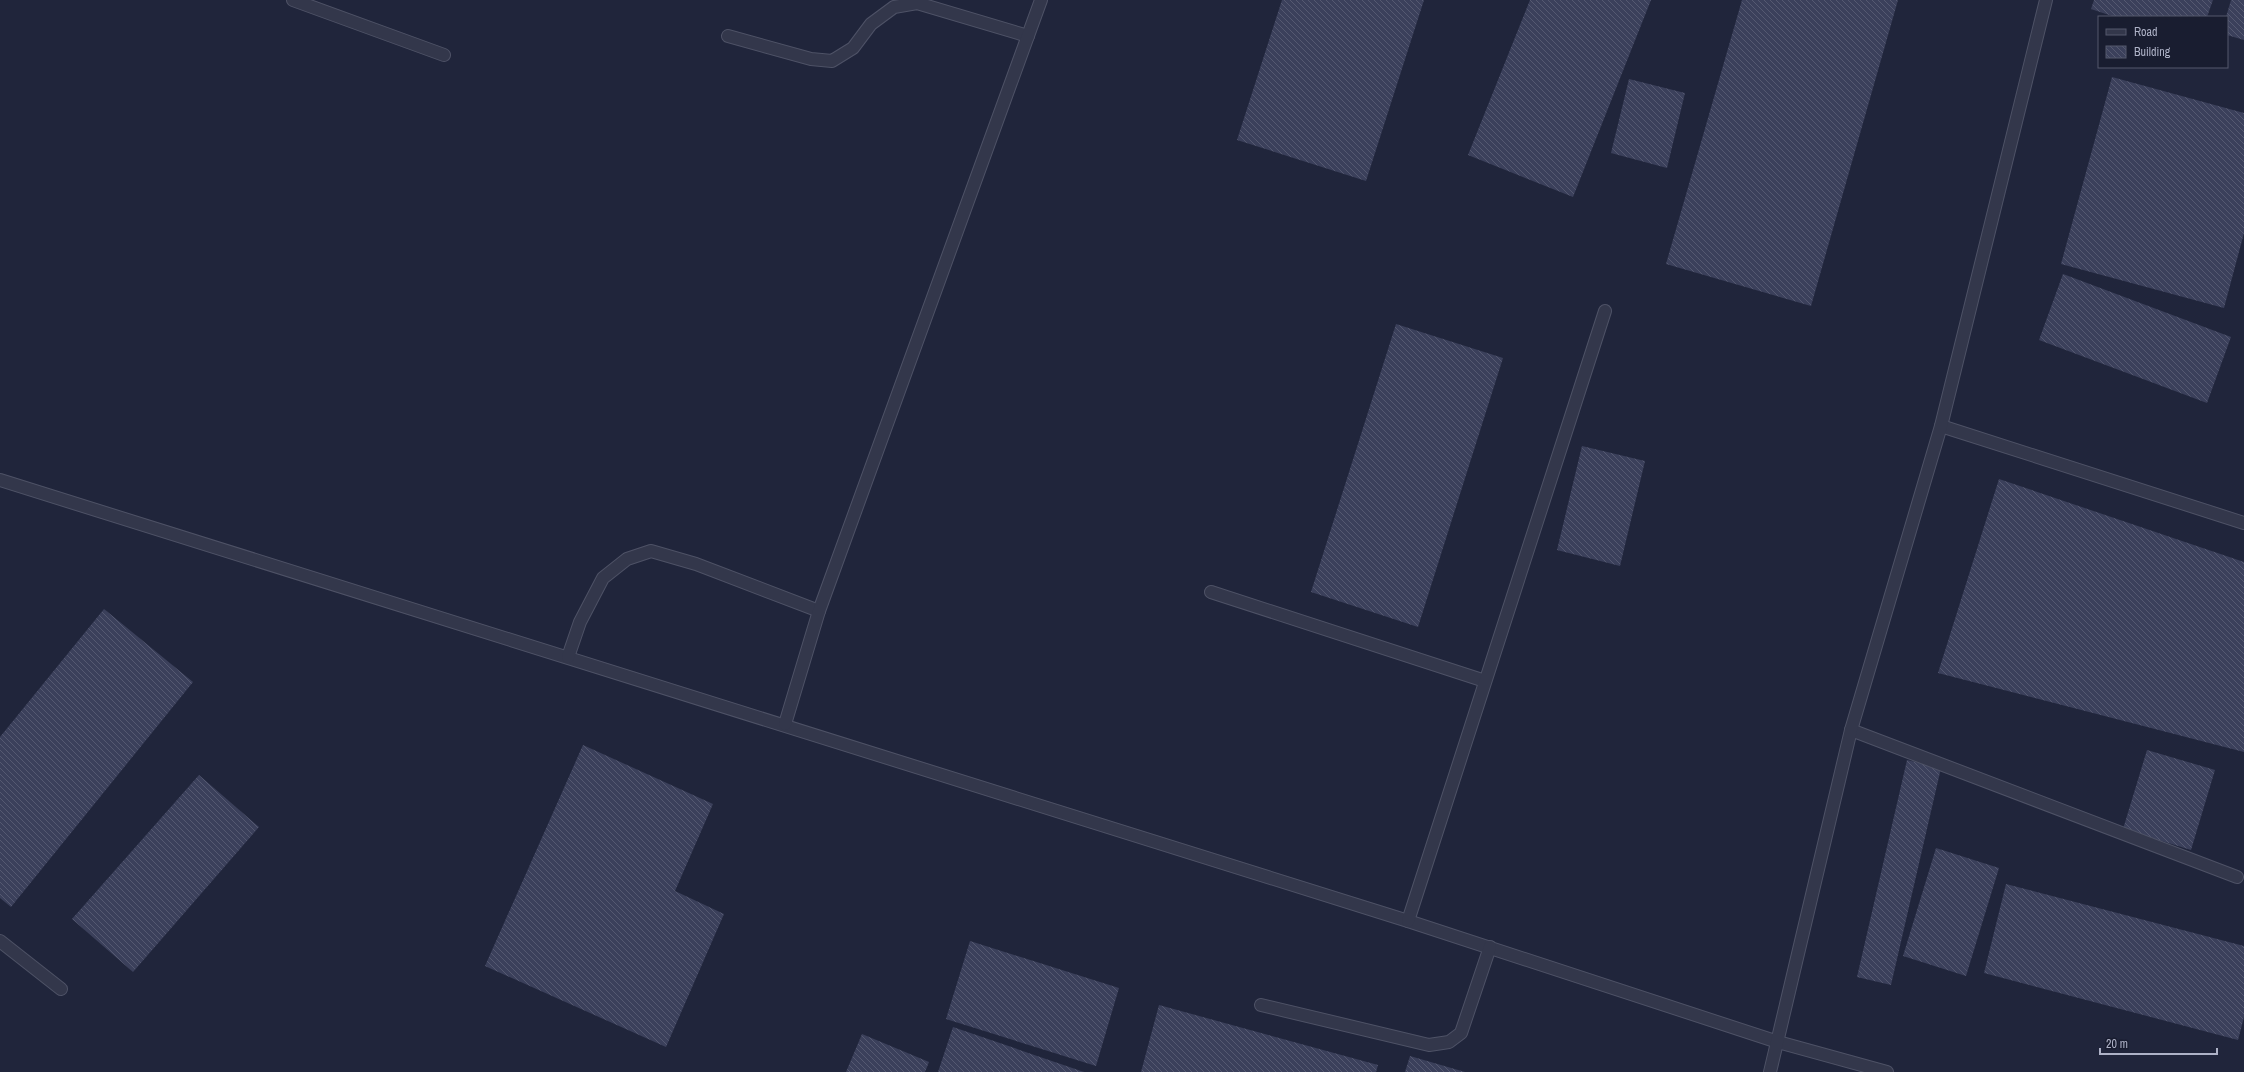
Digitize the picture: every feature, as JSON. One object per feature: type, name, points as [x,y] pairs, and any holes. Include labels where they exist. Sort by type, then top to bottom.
[{"type":"street","points":[[293,0],[444,55]]},
{"type":"street","points":[[785,724],[819,611],[1041,0]]},
{"type":"street","points":[[1770,1072],[1851,730],[1941,426],[2046,0]]},
{"type":"street","points":[[728,36],[811,59],[832,61],[853,48],[871,24],[894,7],[917,3],[1028,36]]},
{"type":"street","points":[[1408,921],[1605,311]]},
{"type":"street","points":[[1941,426],[2244,523]]},
{"type":"street","points":[[0,480],[785,724],[1490,947],[1778,1042],[1887,1072]]},
{"type":"street","points":[[568,656],[580,622],[603,578],[627,558],[651,551],[696,564],[819,611]]},
{"type":"street","points":[[1211,592],[1485,681]]},
{"type":"street","points":[[1851,730],[2237,877]]},
{"type":"street","points":[[0,941],[61,989]]},
{"type":"street","points":[[1261,1004],[1429,1045],[1449,1042],[1461,1033],[1490,947]]},
{"type":"building","points":[[1282,0],[1424,0],[1366,181],[1237,140]]},
{"type":"building","points":[[1530,0],[1651,0],[1573,197],[1468,155]]},
{"type":"building","points":[[1742,0],[1898,0],[1811,306],[1666,264]]},
{"type":"building","points":[[2094,0],[2213,0],[2207,16],[2112,16],[2091,9]]},
{"type":"building","points":[[2231,0],[2244,0],[2244,40],[2228,35],[2228,16],[2226,16]]},
{"type":"building","points":[[2112,77],[2244,113],[2244,233],[2224,308],[2061,264]]},
{"type":"building","points":[[1629,79],[1685,93],[1667,168],[1611,153]]},
{"type":"building","points":[[2063,274],[2231,337],[2207,403],[2039,340]]},
{"type":"building","points":[[1396,324],[1503,358],[1418,627],[1311,592]]},
{"type":"building","points":[[1582,446],[1645,461],[1620,566],[1557,550]]},
{"type":"building","points":[[1999,479],[2244,562],[2244,752],[1938,673]]},
{"type":"building","points":[[104,609],[193,682],[11,907],[0,898],[0,737]]},
{"type":"building","points":[[583,745],[713,804],[675,891],[724,914],[666,1047],[485,966]]},
{"type":"building","points":[[2147,750],[2215,770],[2191,850],[2123,829]]},
{"type":"building","points":[[1907,760],[1941,768],[1891,985],[1857,977]]},
{"type":"building","points":[[199,775],[259,827],[133,972],[72,919]]},
{"type":"building","points":[[1936,848],[1999,868],[1966,976],[1903,956]]},
{"type":"building","points":[[2006,884],[2244,946],[2244,1017],[2238,1040],[1984,973]]},
{"type":"building","points":[[970,941],[1119,988],[1096,1066],[946,1019]]},
{"type":"building","points":[[1159,1005],[1378,1065],[1376,1072],[1141,1072]]},
{"type":"building","points":[[953,1027],[1084,1072],[938,1072]]},
{"type":"building","points":[[862,1034],[929,1062],[925,1072],[846,1072]]},
{"type":"building","points":[[1410,1056],[1465,1072],[1405,1072]]}]
